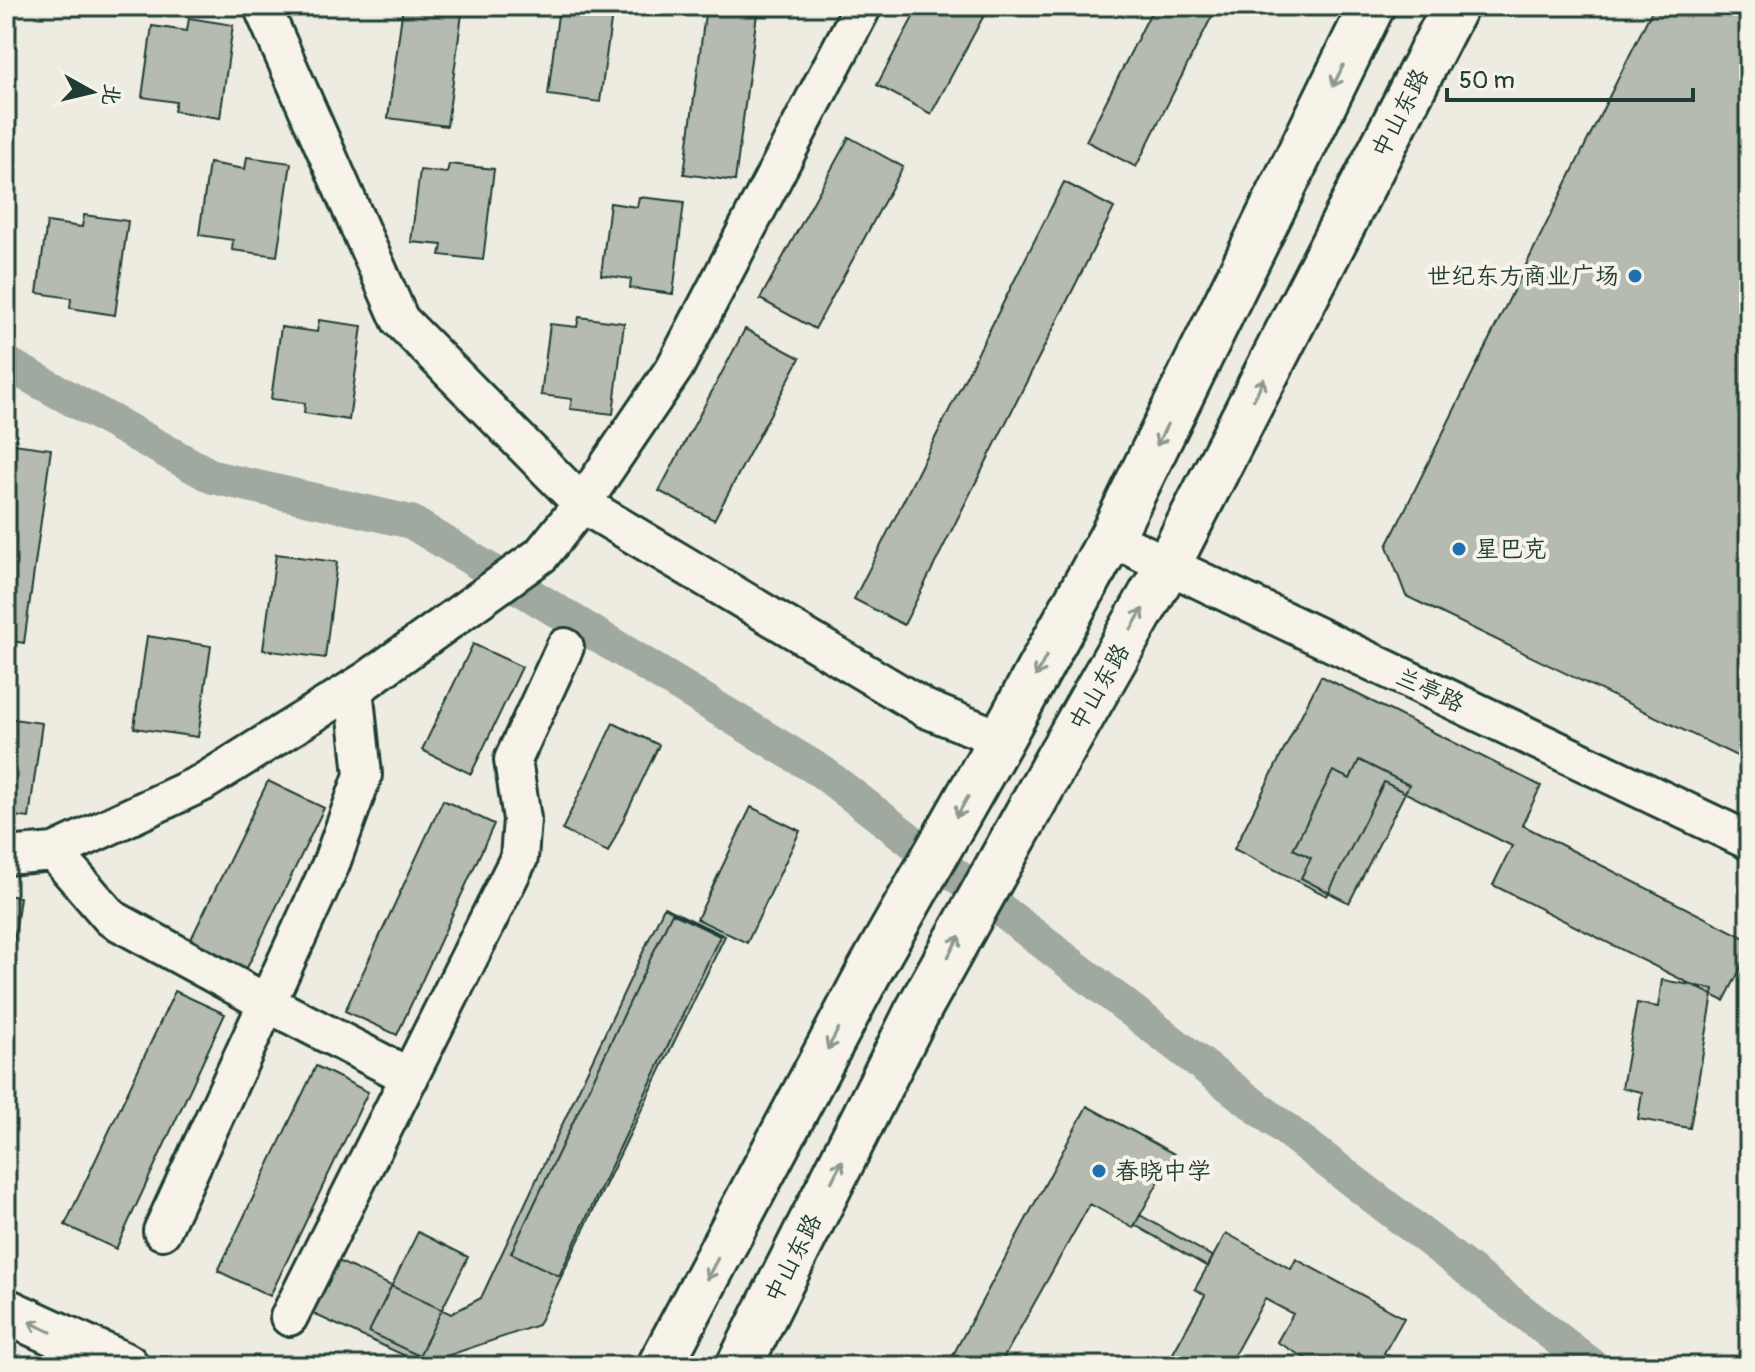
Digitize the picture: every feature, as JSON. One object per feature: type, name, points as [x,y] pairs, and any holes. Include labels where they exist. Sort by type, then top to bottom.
[{"type":"main road","points":[[660,1366],[870,970],[1111,538],[1372,6]]},
{"type":"main road","name":"中山东路","points":[[739,1366],[916,1014],[1168,565],[1455,6]]},
{"type":"main road","points":[[6,1311],[126,1366]]},
{"type":"street","points":[[262,6],[400,320],[582,504],[926,709],[1001,739]]},
{"type":"street","points":[[6,856],[54,852],[202,783],[354,688],[541,555],[582,504],[675,367],[863,6]]},
{"type":"street","name":"兰亭路","points":[[1111,538],[1749,841]]},
{"type":"street","points":[[289,1317],[519,858],[522,819],[513,760],[565,647]]},
{"type":"street","points":[[162,1231],[331,864],[363,775],[354,688]]},
{"type":"street","points":[[54,852],[111,918],[410,1077]]},
{"type":"building","points":[[403,6],[463,6],[447,126],[388,118]]},
{"type":"building","points":[[559,6],[613,6],[600,102],[548,95]]},
{"type":"building","points":[[706,6],[758,6],[735,181],[684,174]]},
{"type":"building","points":[[919,6],[989,6],[931,114],[877,85]]},
{"type":"building","points":[[1154,6],[1217,6],[1136,167],[1086,141]]},
{"type":"building","name":"世纪东方商业广场","points":[[1654,6],[1749,6],[1749,762],[1406,596],[1387,546]]},
{"type":"building","points":[[189,18],[233,25],[220,118],[174,111],[176,102],[142,97],[152,26],[187,31]]},
{"type":"building","points":[[849,137],[903,167],[815,329],[760,299]]},
{"type":"building","points":[[247,157],[291,163],[277,256],[232,250],[233,240],[199,235],[209,163],[245,169]]},
{"type":"building","points":[[449,164],[494,169],[483,260],[440,255],[442,245],[411,242],[420,170],[447,173]]},
{"type":"building","points":[[1064,182],[1114,208],[904,625],[854,599]]},
{"type":"building","points":[[639,197],[684,202],[673,294],[630,288],[631,279],[601,275],[610,203],[637,207]]},
{"type":"building","points":[[84,215],[128,221],[115,315],[70,308],[71,298],[37,293],[47,222],[82,227]]},
{"type":"building","points":[[579,317],[624,323],[613,414],[570,409],[572,399],[541,395],[550,324],[577,327]]},
{"type":"building","points":[[319,320],[362,326],[349,420],[304,413],[305,403],[271,399],[281,327],[317,332]]},
{"type":"building","points":[[745,329],[800,358],[714,520],[659,491]]},
{"type":"building","points":[[6,443],[51,449],[24,643],[6,640]]},
{"type":"building","points":[[276,554],[337,562],[325,658],[263,650]]},
{"type":"building","points":[[147,636],[211,646],[198,737],[134,728]]},
{"type":"building","points":[[473,644],[522,667],[471,774],[422,750]]},
{"type":"building","points":[[1321,676],[1541,786],[1522,825],[1749,940],[1749,967],[1743,964],[1724,1001],[1493,885],[1512,846],[1384,782],[1327,896],[1234,849]]},
{"type":"building","points":[[6,718],[42,723],[29,818],[6,815]]},
{"type":"building","points":[[613,723],[659,745],[608,852],[562,830]]},
{"type":"building","points":[[1359,760],[1409,785],[1349,903],[1301,878],[1311,858],[1293,849],[1333,771],[1350,779]]},
{"type":"building","points":[[268,781],[324,808],[247,968],[190,941]]},
{"type":"building","points":[[443,800],[494,824],[397,1035],[345,1011]]},
{"type":"building","points":[[751,807],[800,831],[747,943],[697,919]]},
{"type":"building","points":[[6,895],[20,897],[6,1002]]},
{"type":"building","points":[[664,907],[725,936],[538,1325],[423,1364],[309,1312],[336,1260],[451,1314],[481,1298]]},
{"type":"building","points":[[672,913],[720,936],[559,1276],[511,1253]]},
{"type":"building","points":[[1662,980],[1714,989],[1690,1128],[1638,1119],[1642,1092],[1622,1088],[1637,1003],[1658,1007]]},
{"type":"building","points":[[175,991],[225,1014],[116,1249],[65,1225]]},
{"type":"building","points":[[316,1066],[368,1092],[270,1296],[218,1271]]},
{"type":"building","points":[[1087,1106],[1174,1154],[1133,1228],[1090,1204],[999,1366],[947,1366]]},
{"type":"building","points":[[1140,1215],[1213,1257],[1208,1267],[1135,1225]]},
{"type":"building","points":[[418,1232],[468,1257],[419,1356],[369,1332]]},
{"type":"building","points":[[1226,1233],[1291,1269],[1296,1259],[1404,1318],[1384,1353],[1407,1366],[1376,1366],[1378,1364],[1359,1353],[1352,1366],[1319,1366],[1277,1342],[1293,1314],[1265,1299],[1228,1366],[1166,1366],[1205,1295],[1195,1289]]},
{"type":"waterway","points":[[6,363],[213,477],[411,522],[822,772],[1593,1366]]},
{"type":"place","name":"世纪东方商业广场","points":[[1635,276]]},
{"type":"place","name":"星巴克","points":[[1459,549]]},
{"type":"place","name":"春晓中学","points":[[1099,1171]]}]
